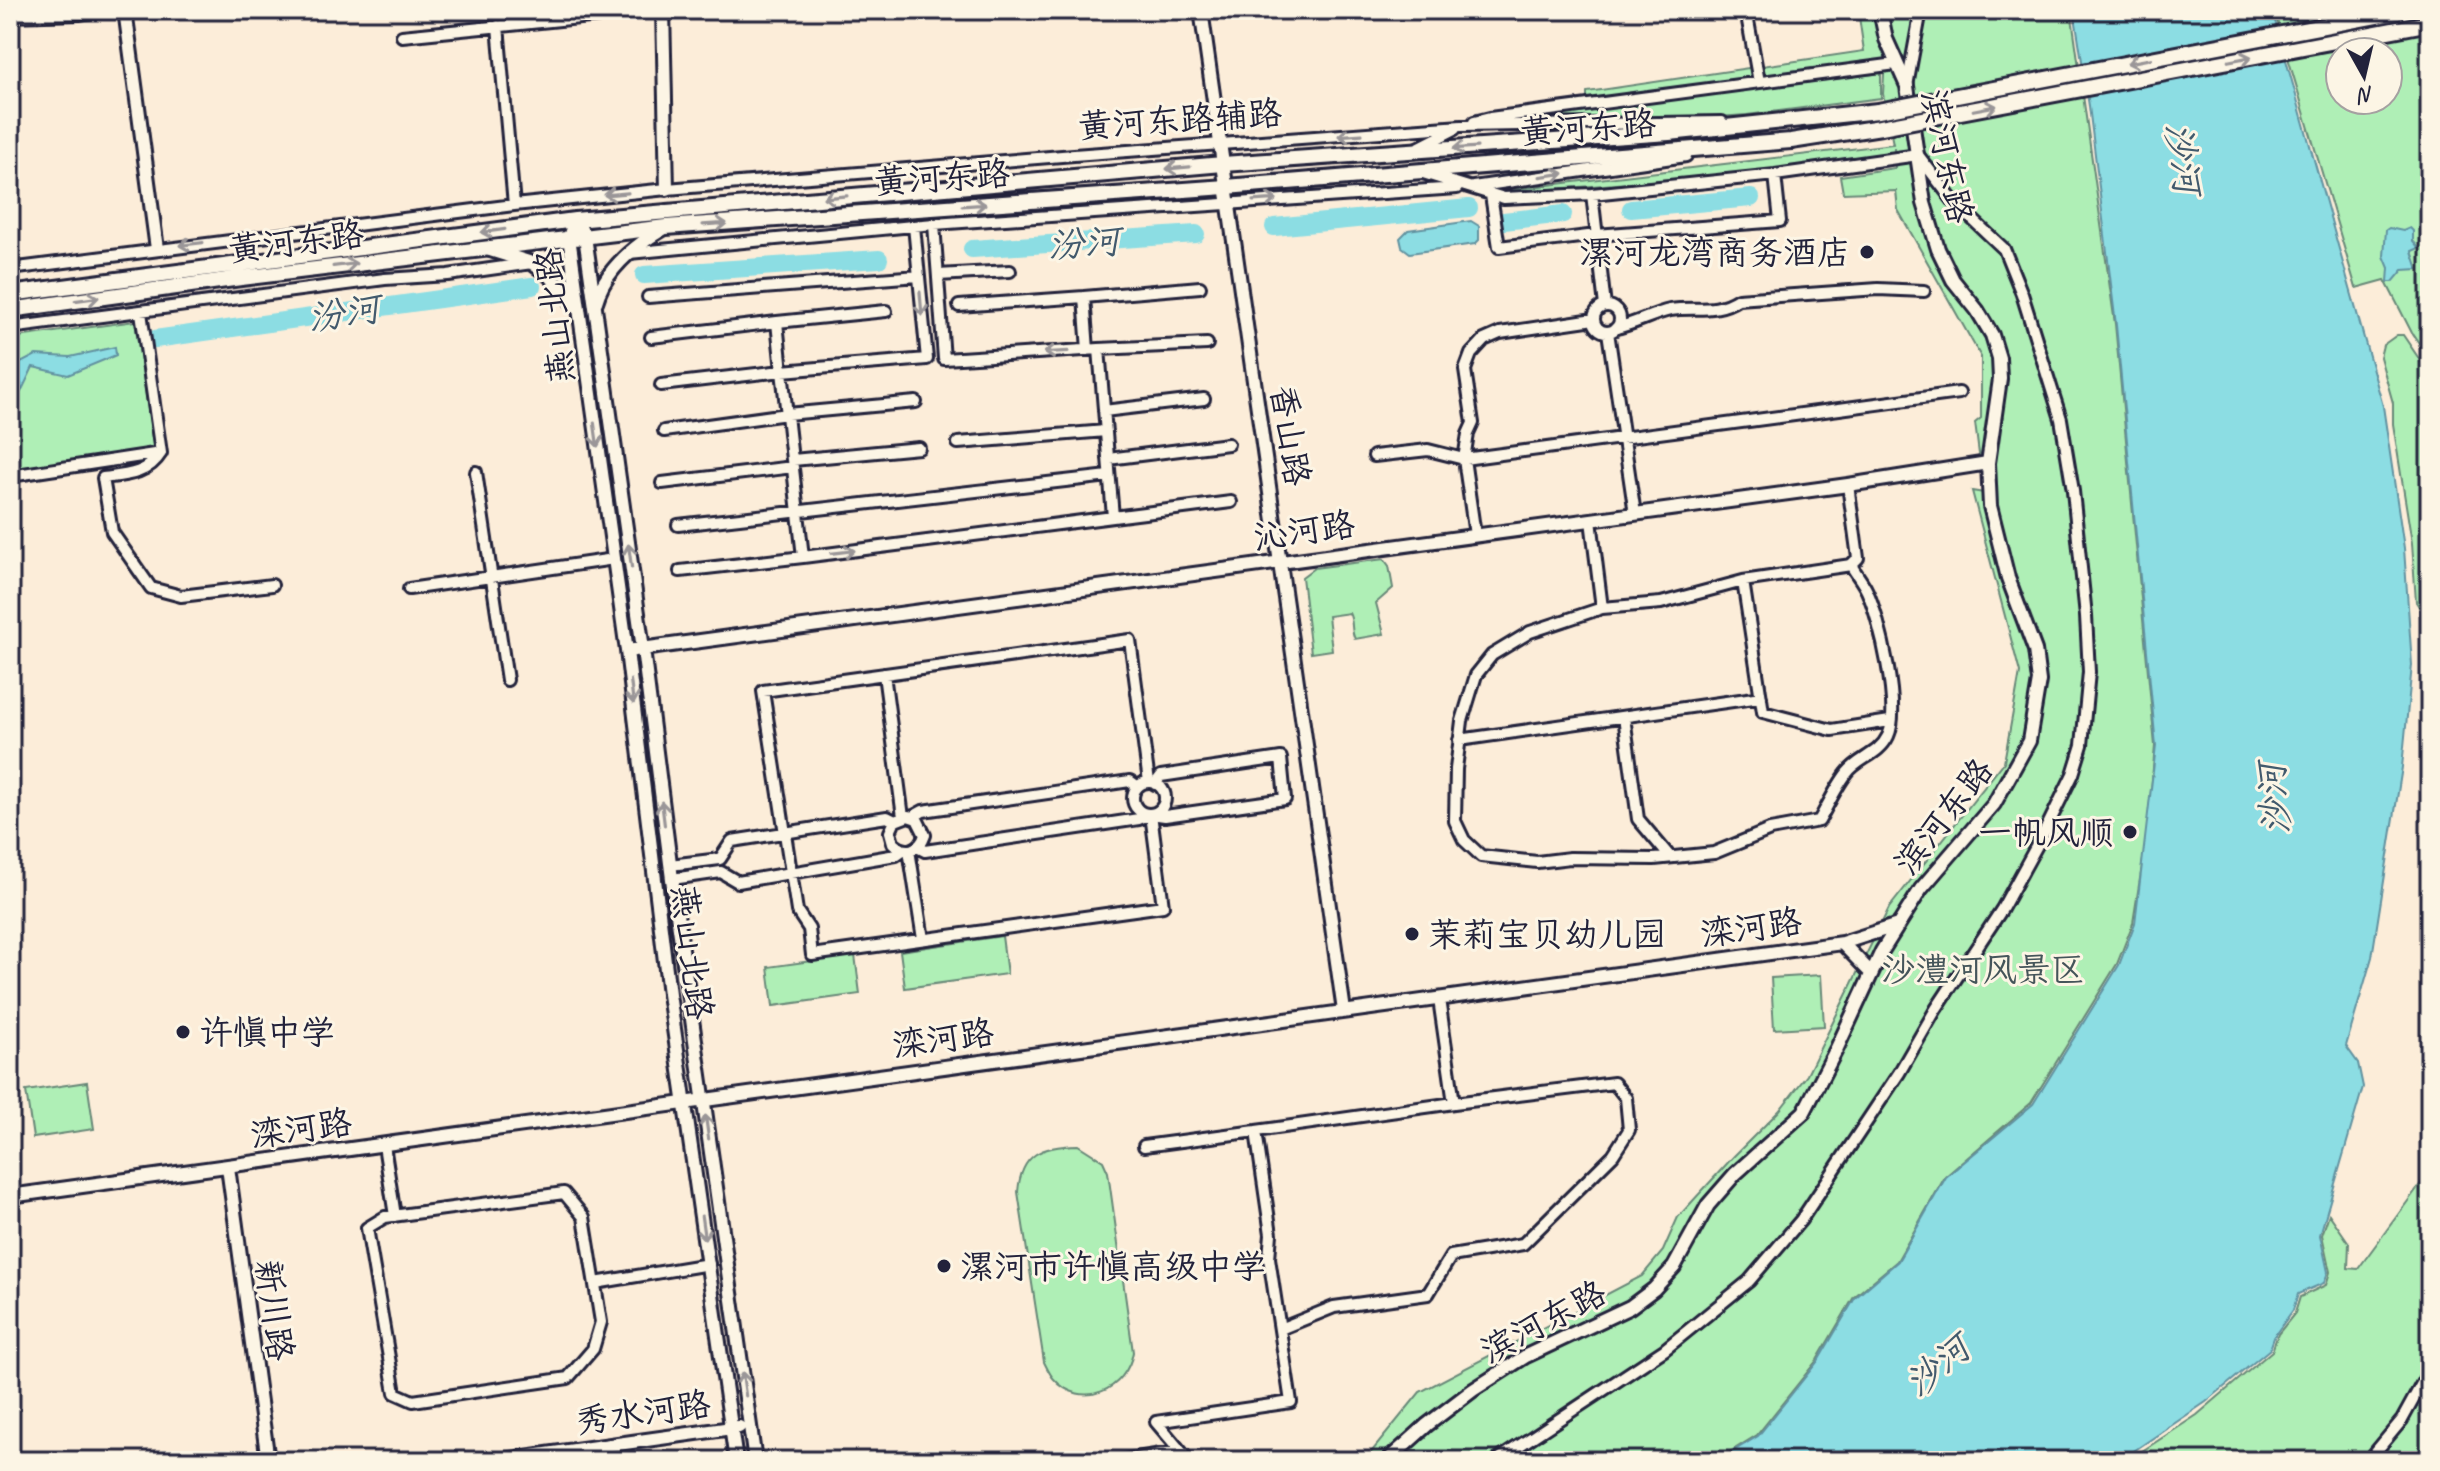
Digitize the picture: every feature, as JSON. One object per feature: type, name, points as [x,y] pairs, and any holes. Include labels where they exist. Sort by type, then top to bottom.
[{"type":"main road","name":"黄河东路","points":[[10,294],[575,220],[1223,164],[1669,133],[1878,111],[2408,10]]},
{"type":"main road","name":"黄河东路","points":[[10,310],[241,278],[666,227],[1227,195],[1413,170],[1791,141],[1881,127],[2430,23]]},
{"type":"street","points":[[10,16],[79,14],[102,10]]},
{"type":"street","points":[[125,10],[157,249]]},
{"type":"street","points":[[402,36],[661,10],[667,189]]},
{"type":"street","name":"香山路","points":[[1201,10],[1344,1011]]},
{"type":"street","points":[[1746,10],[1759,82]]},
{"type":"street","name":"滨河东路","points":[[1387,1461],[1427,1425],[1486,1382],[1526,1356],[1630,1307],[1654,1289],[1674,1267],[1708,1205],[1735,1174],[1804,1112],[1871,973],[1898,925],[1921,889],[1994,804],[2029,741],[2039,681],[2035,650],[2008,578],[1990,506],[1988,463],[2000,379],[1999,358],[1992,335],[1953,280],[1938,249],[1924,203],[1907,86],[1896,64],[1880,10]]},
{"type":"street","points":[[1907,86],[1921,10]]},
{"type":"street","points":[[498,26],[514,205]]},
{"type":"street","points":[[1411,151],[1461,126],[1490,118],[1896,64]]},
{"type":"street","name":"黄河东路辅路","points":[[10,269],[514,205],[667,189],[1461,126],[1792,120]]},
{"type":"street","points":[[629,253],[1227,195],[1467,188],[1791,141]]},
{"type":"street","points":[[1413,170],[1504,198],[1592,194],[1775,175],[1918,155],[1954,202],[2004,249],[2022,294],[2061,419],[2073,491],[2086,616],[2089,672],[2082,745],[2073,774],[2002,909],[1936,1009],[1899,1073],[1801,1220],[1749,1281],[1664,1350],[1496,1461]]},
{"type":"street","points":[[1491,195],[1499,247],[1596,235],[1780,221],[1775,175]]},
{"type":"street","points":[[1592,194],[1605,306]]},
{"type":"street","points":[[573,198],[575,220]]},
{"type":"street","name":"燕山北路","points":[[575,220],[585,236],[755,1461]]},
{"type":"street","name":"燕山北路","points":[[575,220],[569,237],[736,1461]]},
{"type":"street","points":[[934,224],[944,359],[1207,344]]},
{"type":"street","points":[[661,385],[927,359],[914,226]]},
{"type":"street","points":[[594,309],[600,289],[613,268],[666,227]]},
{"type":"street","points":[[483,248],[532,263],[551,277],[579,311]]},
{"type":"street","points":[[10,328],[532,263]]},
{"type":"street","points":[[938,275],[1010,271]]},
{"type":"street","points":[[648,297],[918,276]]},
{"type":"street","points":[[959,306],[1200,287]]},
{"type":"street","points":[[1635,514],[1612,330],[1620,321],[1613,307],[1605,306],[1597,310],[1594,319],[1596,327],[1612,330],[1671,310],[1712,310],[1728,306],[1738,299],[1878,289],[1924,291]]},
{"type":"street","points":[[1084,297],[1104,411],[1113,517]]},
{"type":"street","points":[[651,337],[886,311]]},
{"type":"street","points":[[141,312],[161,453],[153,466],[135,474],[103,478],[112,532],[151,588],[181,596],[272,585]]},
{"type":"street","points":[[1475,535],[1464,459],[1473,423],[1465,370],[1471,354],[1484,340],[1500,333],[1594,319]]},
{"type":"street","points":[[777,322],[803,557]]},
{"type":"street","points":[[1374,456],[1428,450],[1464,459],[1959,393]]},
{"type":"street","points":[[1104,411],[1204,399]]},
{"type":"street","points":[[664,431],[787,414],[916,402]]},
{"type":"street","points":[[958,443],[1106,431]]},
{"type":"street","points":[[1108,459],[1228,444]]},
{"type":"street","points":[[662,483],[919,448]]},
{"type":"street","points":[[10,476],[161,453]]},
{"type":"street","name":"沁河路","points":[[627,651],[1848,485],[1988,463]]},
{"type":"street","points":[[476,472],[507,680]]},
{"type":"street","points":[[678,525],[1109,476]]},
{"type":"street","points":[[1848,485],[1858,558],[1851,565],[1743,581],[1661,603],[1602,608],[1530,632],[1492,655],[1476,675],[1459,740],[1455,821],[1464,840],[1481,856],[1537,862],[1570,858],[1670,857],[1714,853],[1770,830],[1819,821],[1848,770],[1877,751],[1889,735],[1889,673],[1880,625],[1867,591],[1851,565]]},
{"type":"street","points":[[680,571],[1231,502]]},
{"type":"street","points":[[1591,520],[1602,608]]},
{"type":"street","points":[[409,589],[614,559]]},
{"type":"street","points":[[1743,581],[1763,712],[1832,730],[1890,721]]},
{"type":"street","points":[[1151,814],[1163,906],[812,955],[809,929],[797,911],[763,691],[1130,640],[1152,783]]},
{"type":"street","points":[[884,674],[904,818]]},
{"type":"street","points":[[1459,740],[1761,697]]},
{"type":"street","points":[[1624,717],[1638,819],[1670,857]]},
{"type":"street","points":[[1137,786],[1134,805],[1143,813],[1151,814],[1165,816],[1285,799],[1281,758],[1161,776],[1152,783],[1137,786],[1130,781],[923,811],[904,818],[890,832],[891,838],[893,843],[925,851],[1139,819],[1151,814],[1160,810],[1165,799],[1160,787],[1152,783]]},
{"type":"street","points":[[887,817],[922,823],[924,829],[923,841],[896,855],[791,874],[738,882],[721,872],[671,872],[720,859],[732,841],[887,817]]},
{"type":"street","points":[[909,849],[923,939]]},
{"type":"street","points":[[1842,943],[1898,925]]},
{"type":"street","name":"滦河路","points":[[10,1196],[1842,943],[1871,973]]},
{"type":"street","points":[[1439,999],[1454,1103]]},
{"type":"street","points":[[1144,1146],[1614,1083],[1626,1098],[1629,1130],[1613,1155],[1523,1244],[1451,1256],[1428,1294],[1334,1307],[1280,1329]]},
{"type":"street","points":[[1189,1461],[1156,1422],[1291,1402],[1269,1258],[1271,1234],[1256,1131]]},
{"type":"street","points":[[384,1145],[395,1216]]},
{"type":"street","name":"新川路","points":[[228,1167],[268,1461]]},
{"type":"street","points":[[564,1193],[584,1217],[601,1322],[593,1349],[568,1378],[413,1401],[395,1393],[367,1228],[385,1217],[395,1216],[564,1193]]},
{"type":"street","points":[[595,1283],[709,1264]]},
{"type":"street","points":[[2368,1461],[2402,1420],[2430,1369]]},
{"type":"street","name":"秀水河路","points":[[496,1461],[750,1425]]},
{"type":"street","points":[[1118,1461],[1180,1451]]},
{"type":"green space","name":"沙澧河风景区","points":[[1858,10],[2071,10],[2115,324],[2155,746],[2147,834],[2133,923],[2117,964],[2031,1103],[1945,1177],[1897,1261],[1854,1297],[1817,1360],[1757,1435],[1715,1461],[1364,1461],[1420,1392],[1642,1276],[1663,1251],[1678,1217],[1779,1111],[1807,1075],[1889,908],[2004,762],[2020,673],[1972,491],[1984,493],[1975,423],[1981,418],[1981,357],[1898,210],[1896,191],[1843,193],[1840,176],[1895,168],[1894,147],[1894,154],[1750,171],[1604,185],[1506,190],[1893,144],[1880,64],[1587,102],[1587,92],[1864,51]]},
{"type":"green space","points":[[2274,10],[2430,10],[2430,359],[2412,333],[2385,280],[2356,288]]},
{"type":"green space","points":[[1881,73],[1881,98],[1747,115],[1674,120],[1501,121]]},
{"type":"green space","points":[[135,321],[154,450],[10,471],[10,338]]},
{"type":"green space","points":[[2397,335],[2403,335],[2430,375],[2430,610],[2420,608],[2416,602],[2412,543],[2393,424],[2393,403],[2380,357],[2383,345]]},
{"type":"green space","points":[[1384,559],[1389,566],[1393,588],[1376,603],[1384,634],[1355,639],[1349,613],[1328,616],[1332,650],[1311,653],[1302,577],[1314,568]]},
{"type":"green space","points":[[1002,936],[1007,974],[905,988],[900,951]]},
{"type":"green space","points":[[855,955],[860,994],[773,1006],[768,967]]},
{"type":"green space","points":[[1821,975],[1824,1026],[1774,1029],[1771,978]]},
{"type":"green space","points":[[87,1082],[94,1129],[33,1138],[26,1091]]},
{"type":"green space","points":[[1078,1145],[1103,1161],[1108,1172],[1133,1352],[1129,1365],[1113,1385],[1090,1394],[1065,1389],[1044,1362],[1018,1192],[1024,1168],[1036,1154],[1054,1147]]},
{"type":"green space","points":[[2430,1171],[2430,1461],[2127,1461],[2197,1415],[2272,1351],[2278,1334],[2295,1313],[2300,1297],[2326,1285],[2330,1272],[2322,1235],[2329,1214],[2349,1243],[2348,1268],[2358,1269]]},
{"type":"water","name":"沙河","points":[[2074,10],[2272,10],[2383,406],[2404,548],[2412,665],[2402,767],[2372,957],[2346,1046],[2358,1063],[2363,1087],[2320,1235],[2328,1272],[2324,1283],[2298,1294],[2293,1310],[2275,1335],[2270,1349],[2206,1402],[2119,1461],[1717,1461],[1758,1436],[1818,1361],[1855,1298],[1898,1261],[1946,1177],[2033,1104],[2119,965],[2135,923],[2156,746],[2116,325]]},
{"type":"water","points":[[1471,221],[1479,226],[1479,240],[1475,244],[1410,253],[1402,247],[1400,238],[1408,230]]},
{"type":"water","points":[[2410,228],[2413,241],[2419,248],[2412,251],[2418,269],[2403,270],[2393,282],[2388,282],[2389,268],[2384,256],[2386,230],[2403,231]]},
{"type":"water","points":[[115,347],[116,355],[68,375],[33,367],[21,392],[10,403],[10,396],[21,384],[16,375],[10,374],[10,364],[17,365],[36,355],[70,357]]},
{"type":"waterway","name":"汾河","points":[[1631,209],[1751,198]]},
{"type":"waterway","name":"汾河","points":[[1274,227],[1469,208]]},
{"type":"waterway","name":"汾河","points":[[1504,221],[1563,214]]},
{"type":"waterway","name":"汾河","points":[[972,249],[1196,234]]},
{"type":"waterway","name":"汾河","points":[[644,275],[879,259]]},
{"type":"waterway","name":"汾河","points":[[155,339],[532,286]]},
{"type":"place","name":"漯河龙湾商务酒店","points":[[1867,252]]},
{"type":"place","name":"一帆风顺","points":[[2130,832]]},
{"type":"place","name":"茉莉宝贝幼儿园","points":[[1412,934]]},
{"type":"place","name":"许慎中学","points":[[183,1032]]},
{"type":"place","name":"漯河市许慎高级中学","points":[[944,1266]]}]
